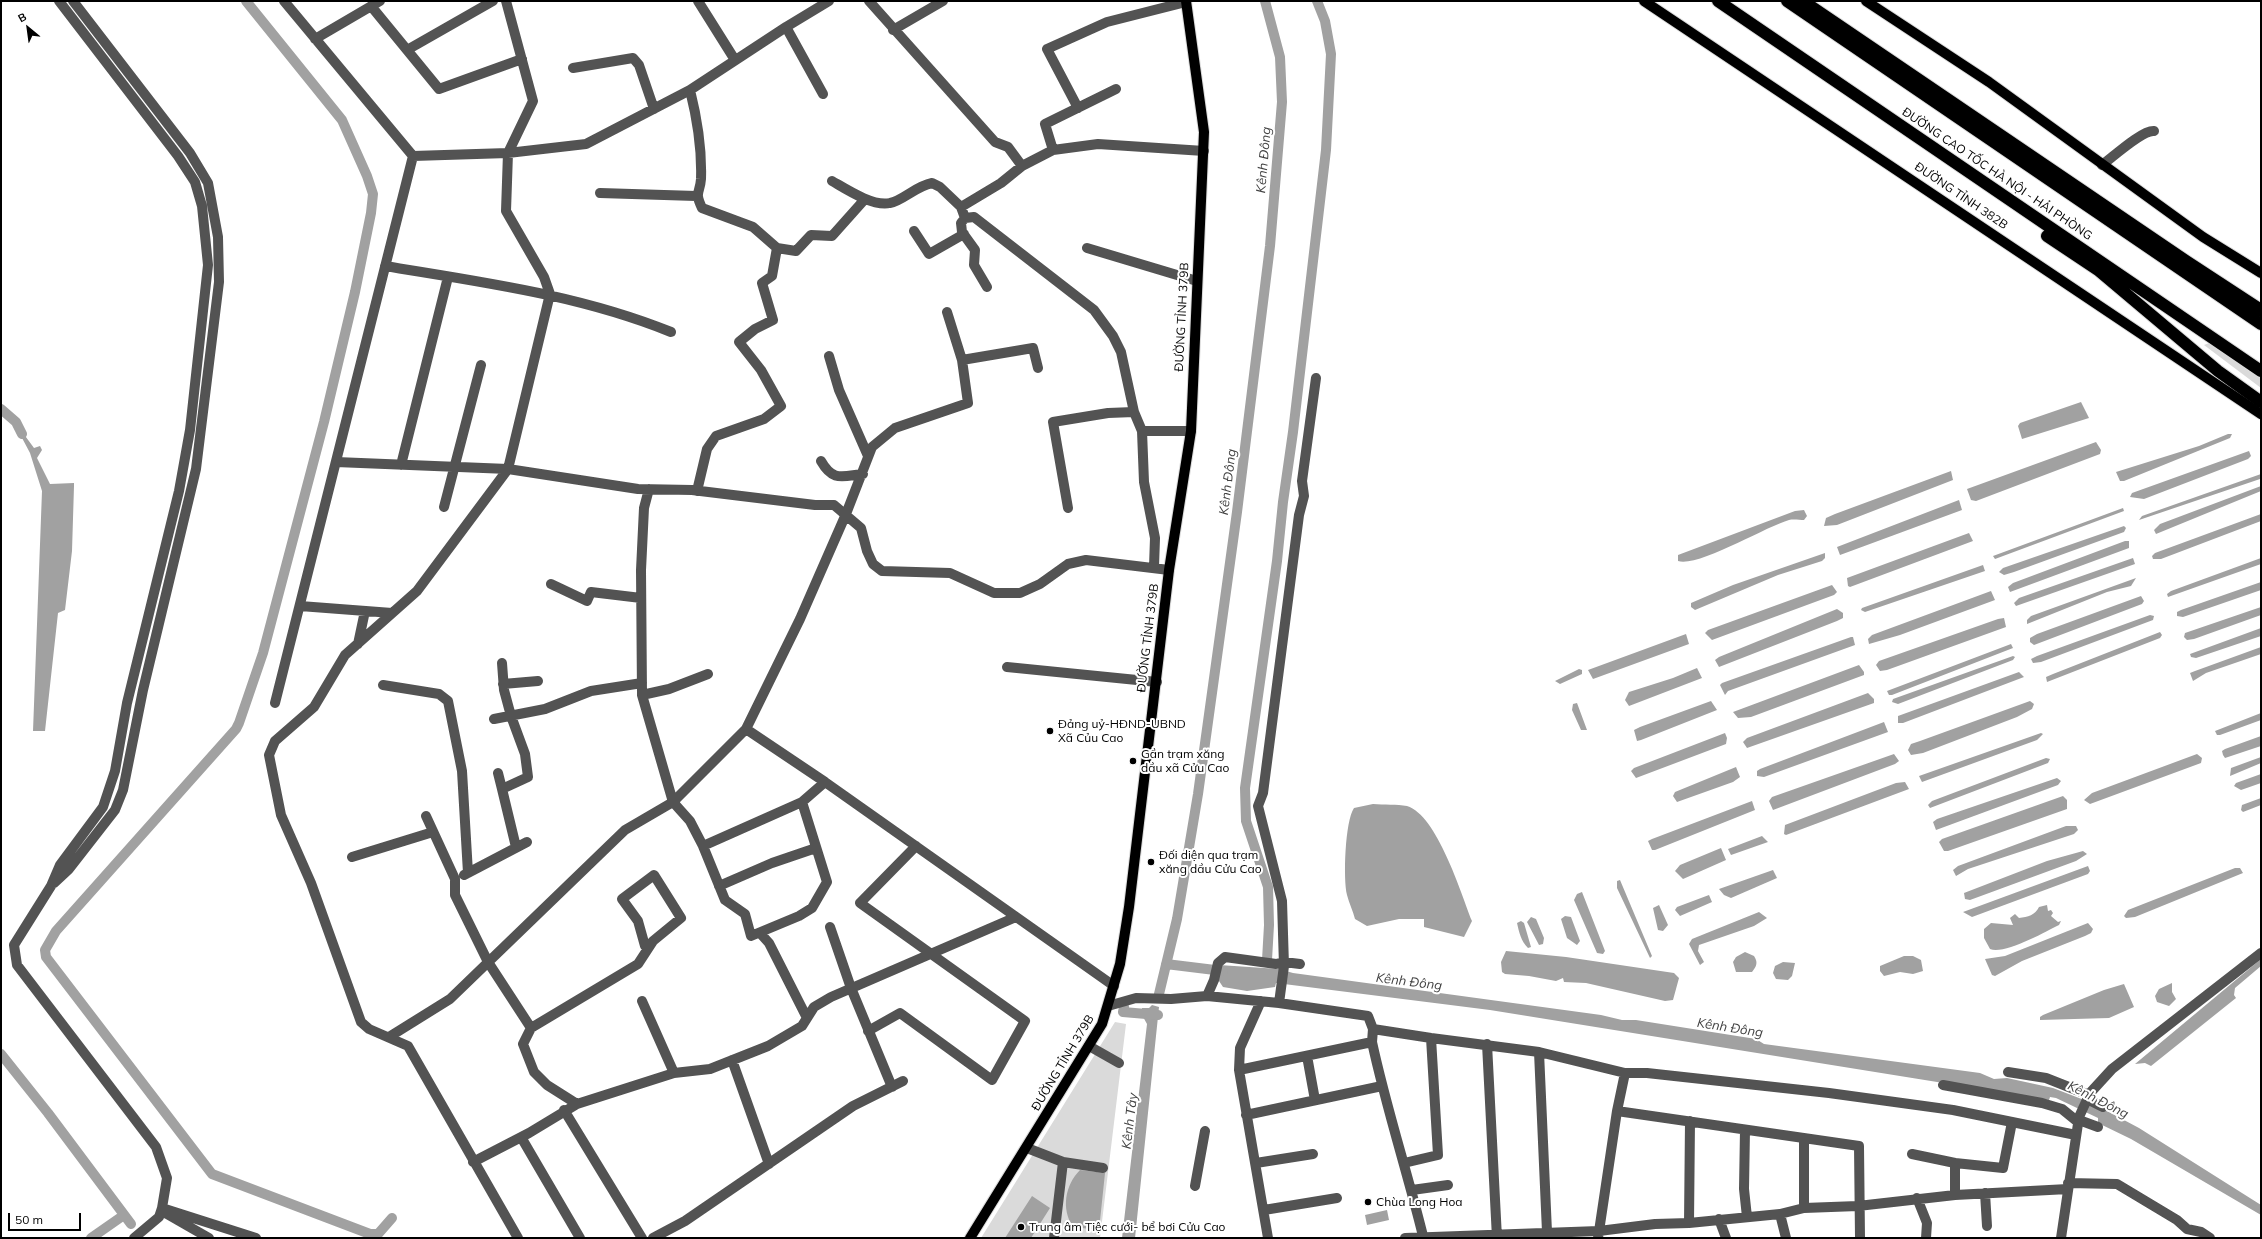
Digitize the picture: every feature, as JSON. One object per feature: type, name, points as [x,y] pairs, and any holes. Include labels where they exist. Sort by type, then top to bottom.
[{"type":"highway","name":"ĐƯỜNG CAO TỐC HÀ NỘI - HẢI PHÒNG","points":[[1718,1],[2261,371]]},
{"type":"highway","name":"ĐƯỜNG CAO TỐC HÀ NỘI - HẢI PHÒNG","points":[[1787,1],[2261,324]]},
{"type":"highway","points":[[1803,1],[2186,262],[2261,310]]},
{"type":"highway","points":[[1775,40],[1918,147],[2098,270],[2218,371],[2261,402]]},
{"type":"main road","name":"ĐƯỜNG TỈNH 382B","points":[[1644,1],[2261,414]]},
{"type":"main road","points":[[1866,1],[1989,82],[2203,237],[2261,273]]},
{"type":"main road","name":"ĐƯỜNG TỈNH 379B","points":[[970,1238],[1027,1148],[1102,1024],[1120,964],[1129,907],[1157,682],[1169,570],[1191,431],[1204,132],[1186,2]]},
{"type":"street","points":[[59,1],[160,132],[195,182],[202,206],[208,265],[191,422],[179,491],[127,703],[115,772],[103,807],[60,865],[51,886],[14,945],[17,965],[156,1147],[167,1178],[162,1208],[159,1217],[134,1238]]},
{"type":"street","points":[[51,886],[69,870],[115,810],[123,790],[152,652],[196,470],[219,282],[218,237],[208,183],[190,153],[73,1]]},
{"type":"street","points":[[284,1],[413,156]]},
{"type":"street","points":[[316,39],[380,1]]},
{"type":"street","points":[[407,50],[493,1]]},
{"type":"street","points":[[506,1],[533,101],[508,153],[506,211],[544,277],[550,294],[508,469],[417,591],[345,655],[314,707],[275,741],[269,755],[281,815],[311,883],[361,1022],[368,1029],[408,1046],[473,1162],[518,1238]]},
{"type":"street","points":[[698,1],[735,60]]},
{"type":"street","points":[[413,156],[508,153],[586,144],[690,90],[786,27],[829,1]]},
{"type":"street","points":[[869,1],[893,30],[996,142],[1008,147],[1022,166]]},
{"type":"street","points":[[893,30],[944,1]]},
{"type":"street","points":[[1078,108],[1047,49],[1107,22],[1186,2]]},
{"type":"street","points":[[371,6],[439,89],[522,59]]},
{"type":"street","points":[[786,27],[823,94]]},
{"type":"street","points":[[573,68],[633,58],[639,65],[654,109]]},
{"type":"street","points":[[1053,150],[1046,124],[1116,89]]},
{"type":"street","points":[[690,90],[696,115],[701,180],[696,196],[702,208],[753,227],[777,248],[796,251],[811,235],[832,236],[865,199]]},
{"type":"street","points":[[160,132],[169,125]]},
{"type":"street","points":[[2102,165],[2140,136],[2149,131],[2154,131]]},
{"type":"street","points":[[961,207],[1001,184],[1022,166],[1053,150],[1098,144],[1204,151]]},
{"type":"street","points":[[275,703],[413,156]]},
{"type":"street","points":[[832,181],[865,199],[890,203],[922,185],[932,183],[940,187],[961,207],[965,218]]},
{"type":"street","points":[[600,193],[696,196]]},
{"type":"street","points":[[987,287],[974,265],[975,250],[964,234],[961,223],[965,218],[974,217],[1094,310],[1113,336],[1121,352],[1134,412],[1142,431],[1144,482],[1155,538],[1154,567]]},
{"type":"street","points":[[914,231],[929,254],[964,234]]},
{"type":"street","points":[[697,491],[707,449],[716,436],[764,419],[781,406],[761,370],[739,342],[755,329],[773,320],[762,284],[772,276],[777,248]]},
{"type":"street","points":[[1087,248],[1197,281]]},
{"type":"street","points":[[385,266],[550,294],[636,317],[671,332]]},
{"type":"street","points":[[401,465],[448,277]]},
{"type":"street","points":[[388,1037],[450,998],[625,830],[672,802],[746,729],[800,619],[863,474],[872,447],[894,428],[968,403],[962,360],[947,312]]},
{"type":"street","points":[[962,360],[1033,348],[1038,368]]},
{"type":"street","points":[[829,356],[839,390],[868,456]]},
{"type":"street","points":[[444,507],[481,365]]},
{"type":"street","points":[[1279,1003],[1284,964],[1282,901],[1258,806],[1264,793],[1298,523],[1304,496],[1302,481],[1316,378]]},
{"type":"street","points":[[1068,508],[1053,422],[1108,412],[1134,412]]},
{"type":"street","points":[[191,422],[202,423]]},
{"type":"street","points":[[1142,431],[1191,431]]},
{"type":"street","points":[[821,461],[827,473],[831,475],[838,476],[863,474]]},
{"type":"street","points":[[336,462],[508,469],[649,489],[697,491],[815,505],[834,505],[861,528],[873,564],[882,571],[950,573],[994,593],[1020,593],[1040,584],[1068,564],[1086,560],[1169,570]]},
{"type":"street","points":[[649,489],[644,508],[642,695],[672,802],[690,821],[703,846],[725,900],[745,914],[751,936],[799,916],[812,908],[827,882],[802,802]]},
{"type":"street","points":[[551,584],[587,601],[591,592],[642,598]]},
{"type":"street","points":[[300,606],[392,613]]},
{"type":"street","points":[[358,644],[365,611]]},
{"type":"street","points":[[140,650],[152,652]]},
{"type":"street","points":[[502,663],[504,684],[511,716],[525,754],[528,777],[502,789]]},
{"type":"street","points":[[1007,667],[1157,682]]},
{"type":"street","points":[[642,695],[669,689],[708,674]]},
{"type":"street","points":[[504,684],[538,681]]},
{"type":"street","points":[[494,719],[544,709],[591,691],[642,683]]},
{"type":"street","points":[[383,685],[439,694],[448,701],[462,771],[468,873]]},
{"type":"street","points":[[746,729],[825,782],[1114,986]]},
{"type":"street","points":[[498,773],[516,847]]},
{"type":"street","points":[[703,846],[802,802],[825,782]]},
{"type":"street","points":[[426,816],[455,879],[455,895],[488,962],[531,1028]]},
{"type":"street","points":[[352,857],[433,832]]},
{"type":"street","points":[[455,879],[527,842]]},
{"type":"street","points":[[868,1031],[900,1013],[992,1080],[1025,1021],[932,953],[860,903],[916,846]]},
{"type":"street","points":[[719,886],[772,863],[816,848]]},
{"type":"street","points":[[577,1104],[547,1085],[534,1072],[523,1044],[531,1028],[638,964],[653,941],[681,918],[654,875],[622,899],[638,920],[645,946]]},
{"type":"street","points":[[473,1162],[522,1137],[564,1110],[577,1104],[674,1073],[710,1069],[768,1046],[802,1026],[814,1007],[852,988],[1016,917]]},
{"type":"street","points":[[830,927],[868,1031],[892,1087]]},
{"type":"street","points":[[760,932],[769,943],[807,1018]]},
{"type":"street","points":[[2061,1238],[2076,1135],[2079,1120],[2088,1097],[2112,1069],[2261,953]]},
{"type":"street","points":[[1207,996],[1214,980],[1218,962],[1225,957],[1276,964],[1300,964]]},
{"type":"street","points":[[1108,1006],[1136,998],[1171,999],[1207,996],[1279,1003],[1368,1016],[1373,1029],[1372,1042],[1382,1086],[1412,1190],[1423,1236]]},
{"type":"street","points":[[642,1001],[674,1073]]},
{"type":"street","points":[[1261,1001],[1240,1048],[1239,1070],[1268,1238]]},
{"type":"street","points":[[1373,1029],[1539,1052],[1625,1073],[1647,1073],[1829,1093],[1953,1110],[2076,1135]]},
{"type":"street","points":[[1404,1163],[1438,1155],[1431,1038]]},
{"type":"street","points":[[1239,1070],[1372,1042]]},
{"type":"street","points":[[1487,1044],[1497,1236]]},
{"type":"street","points":[[1089,1046],[1119,1063]]},
{"type":"street","points":[[1539,1052],[1547,1232]]},
{"type":"street","points":[[1307,1056],[1315,1100]]},
{"type":"street","points":[[732,1060],[769,1164]]},
{"type":"street","points":[[2008,1072],[2046,1078],[2088,1097],[2103,1108]]},
{"type":"street","points":[[1599,1234],[1617,1111],[1625,1073]]},
{"type":"street","points":[[653,1238],[685,1221],[853,1106],[903,1081]]},
{"type":"street","points":[[1943,1085],[2042,1103],[2062,1109],[2079,1120],[2098,1127]]},
{"type":"street","points":[[1246,1115],[1382,1086]]},
{"type":"street","points":[[564,1110],[642,1238]]},
{"type":"street","points":[[1617,1111],[1859,1146],[1858,1206],[1860,1238]]},
{"type":"street","points":[[1688,1223],[1690,1121]]},
{"type":"street","points":[[1912,1154],[1955,1163],[2003,1168],[2012,1122]]},
{"type":"street","points":[[1745,1130],[1744,1189],[1746,1217]]},
{"type":"street","points":[[1195,1186],[1205,1131]]},
{"type":"street","points":[[522,1137],[580,1238]]},
{"type":"street","points":[[1804,1138],[1804,1208]]},
{"type":"street","points":[[1027,1148],[1063,1162],[1103,1168]]},
{"type":"street","points":[[1256,1164],[1313,1154]]},
{"type":"street","points":[[1054,1238],[1063,1162]]},
{"type":"street","points":[[1955,1163],[1955,1195]]},
{"type":"street","points":[[1405,1238],[1423,1236],[1497,1236],[1547,1232],[1599,1234],[1655,1224],[1688,1223],[1780,1214],[1804,1208],[1858,1206],[1917,1198],[2068,1186],[2117,1184],[2177,1220],[2186,1234],[2201,1232],[2210,1238]]},
{"type":"street","points":[[1412,1190],[1448,1185]]},
{"type":"street","points":[[1985,1193],[1987,1226]]},
{"type":"street","points":[[1264,1210],[1337,1198]]},
{"type":"street","points":[[1917,1198],[1927,1223],[1926,1238]]},
{"type":"street","points":[[162,1208],[167,1214],[209,1238]]},
{"type":"street","points":[[162,1208],[256,1238]]},
{"type":"street","points":[[1780,1214],[1786,1238]]},
{"type":"street","points":[[1719,1219],[1726,1238]]},
{"type":"shaded area","points":[[2214,341],[2261,373],[2261,388],[2204,345]]},
{"type":"shaded area","points":[[2081,402],[2089,418],[2022,439],[2018,426],[2020,423]]},
{"type":"shaded area","points":[[23,433],[34,448],[40,446],[42,450],[37,458],[50,484],[74,483],[72,551],[65,610],[58,613],[45,731],[33,731],[42,491],[30,453],[21,436]]},
{"type":"shaded area","points":[[2228,434],[2232,434],[2230,438],[2124,481],[2120,481],[2116,472],[2199,446]]},
{"type":"shaded area","points":[[2096,442],[2101,450],[2100,454],[1976,501],[1971,500],[1967,489]]},
{"type":"shaded area","points":[[2249,451],[2251,456],[2248,459],[2144,499],[2130,497],[2132,493]]},
{"type":"shaded area","points":[[1951,471],[1953,480],[1837,525],[1824,526],[1826,518],[1835,514]]},
{"type":"shaded area","points":[[2261,474],[2260,479],[2139,520],[2142,516]]},
{"type":"shaded area","points":[[2261,486],[2261,491],[2156,534],[2154,530],[2160,524]]},
{"type":"shaded area","points":[[1959,500],[1962,510],[1840,555],[1837,547]]},
{"type":"shaded area","points":[[2123,508],[2124,511],[1995,559],[1993,556]]},
{"type":"shaded area","points":[[1804,510],[1807,516],[1804,520],[1789,520],[1716,553],[1687,561],[1678,561],[1678,555],[1795,511]]},
{"type":"shaded area","points":[[2261,514],[2261,521],[2161,559],[2153,559],[2152,556],[2155,553]]},
{"type":"shaded area","points":[[2124,526],[2126,528],[2124,532],[2014,572],[2004,575],[1999,572],[2003,568]]},
{"type":"shaded area","points":[[1969,533],[1973,541],[1850,587],[1848,586],[1847,578]]},
{"type":"shaded area","points":[[2125,541],[2129,541],[2129,548],[2010,592],[2008,587],[2013,583]]},
{"type":"shaded area","points":[[1825,553],[1825,558],[1822,561],[1778,575],[1695,610],[1691,607],[1691,603],[1733,585]]},
{"type":"shaded area","points":[[2133,558],[2135,564],[2016,606],[2014,603],[2019,598]]},
{"type":"shaded area","points":[[2261,558],[2261,564],[2168,597],[2167,594],[2171,591]]},
{"type":"shaded area","points":[[1983,565],[1985,571],[1865,612],[1861,610],[1862,608]]},
{"type":"shaded area","points":[[2136,578],[2131,586],[2107,592],[2027,624],[2027,620],[2031,616]]},
{"type":"shaded area","points":[[2261,582],[2261,590],[2183,617],[2177,616],[2177,612],[2181,610]]},
{"type":"shaded area","points":[[1832,585],[1837,592],[1834,595],[1712,640],[1705,633],[1708,630]]},
{"type":"shaded area","points":[[1991,591],[1995,600],[1900,635],[1869,644],[1868,639],[1872,635]]},
{"type":"shaded area","points":[[2141,596],[2144,601],[2142,604],[2034,645],[2030,642],[2030,638],[2037,634]]},
{"type":"shaded area","points":[[2261,607],[2261,615],[2194,639],[2187,640],[2184,637],[2185,633]]},
{"type":"shaded area","points":[[1837,609],[1843,613],[1843,618],[1837,621],[1719,667],[1715,660],[1719,657]]},
{"type":"shaded area","points":[[2150,615],[2154,616],[2153,620],[2041,662],[2033,663],[2031,659],[2037,656]]},
{"type":"shaded area","points":[[2004,618],[2006,627],[1887,670],[1880,671],[1876,665],[1879,661]]},
{"type":"shaded area","points":[[2261,628],[2261,636],[2196,658],[2191,657],[2190,654]]},
{"type":"shaded area","points":[[2160,632],[2162,635],[2160,638],[2047,682],[2046,677]]},
{"type":"shaded area","points":[[1686,634],[1689,644],[1593,679],[1588,670]]},
{"type":"shaded area","points":[[1853,637],[1855,645],[1728,691],[1725,695],[1720,685],[1722,683]]},
{"type":"shaded area","points":[[2011,644],[2013,648],[1892,695],[1889,695],[1887,691]]},
{"type":"shaded area","points":[[2261,647],[2261,654],[2206,673],[2193,681],[2190,673]]},
{"type":"shaded area","points":[[2013,656],[2015,657],[2013,660],[1898,704],[1892,702],[1893,699]]},
{"type":"shaded area","points":[[1859,665],[1864,672],[1864,675],[1751,717],[1738,718],[1733,712]]},
{"type":"shaded area","points":[[1697,668],[1702,678],[1629,706],[1625,700],[1629,692],[1673,678]]},
{"type":"shaded area","points":[[1579,669],[1582,670],[1582,674],[1560,684],[1555,681]]},
{"type":"shaded area","points":[[2019,672],[2024,677],[1903,723],[1898,723],[1898,716]]},
{"type":"shaded area","points":[[1868,693],[1874,699],[1874,703],[1747,748],[1743,742],[1747,738]]},
{"type":"shaded area","points":[[1711,701],[1717,710],[1637,741],[1634,730]]},
{"type":"shaded area","points":[[2030,701],[2034,704],[2032,709],[2017,717],[1923,753],[1911,755],[1908,750],[1911,744]]},
{"type":"shaded area","points":[[1577,703],[1587,730],[1581,730],[1572,710],[1573,704]]},
{"type":"shaded area","points":[[2261,713],[2261,720],[2220,735],[2217,735],[2215,731]]},
{"type":"shaded area","points":[[1884,722],[1888,732],[1764,777],[1757,776],[1757,771],[1760,769]]},
{"type":"shaded area","points":[[1725,733],[1727,738],[1726,744],[1636,778],[1631,771],[1634,768]]},
{"type":"shaded area","points":[[2041,733],[2043,734],[2037,740],[1922,782],[1919,776]]},
{"type":"shaded area","points":[[2261,736],[2261,746],[2225,758],[2223,755],[2222,751],[2225,749]]},
{"type":"shaded area","points":[[1894,754],[1899,761],[1895,764],[1773,810],[1769,801],[1772,797]]},
{"type":"shaded area","points":[[2197,754],[2202,758],[2201,763],[2090,804],[2084,800],[2092,793]]},
{"type":"shaded area","points":[[2261,757],[2261,763],[2230,776],[2231,768]]},
{"type":"shaded area","points":[[2046,758],[2050,759],[2048,763],[1930,808],[1928,805],[1932,801]]},
{"type":"shaded area","points":[[1736,767],[1740,777],[1733,782],[1677,802],[1673,796],[1675,792]]},
{"type":"shaded area","points":[[2261,774],[2261,783],[2241,790],[2234,786],[2236,783]]},
{"type":"shaded area","points":[[2057,778],[2061,781],[2058,785],[1936,830],[1933,822],[1937,819]]},
{"type":"shaded area","points":[[1905,782],[1909,789],[1786,835],[1784,834],[1785,825],[1896,783]]},
{"type":"shaded area","points":[[2063,796],[2067,800],[2067,809],[1948,851],[1944,851],[1939,842],[1942,839]]},
{"type":"shaded area","points":[[2261,798],[2261,805],[2243,812],[2241,810],[2242,805]]},
{"type":"shaded area","points":[[1752,801],[1755,810],[1655,850],[1652,850],[1648,841],[1652,839]]},
{"type":"shaded area","points":[[1373,804],[1407,806],[1418,812],[1428,824],[1447,856],[1472,921],[1464,937],[1424,927],[1424,919],[1399,919],[1367,926],[1355,919],[1346,887],[1345,864],[1347,837],[1351,815],[1354,808]]},
{"type":"shaded area","points":[[2066,826],[2076,826],[2078,830],[2074,834],[1968,869],[1956,876],[1953,870],[1958,866]]},
{"type":"shaded area","points":[[1762,836],[1768,842],[1731,855],[1728,849]]},
{"type":"shaded area","points":[[1721,848],[1726,860],[1683,879],[1675,871],[1680,865]]},
{"type":"shaded area","points":[[2083,851],[2087,854],[2076,861],[1970,900],[1965,899],[1964,893],[2047,861]]},
{"type":"shaded area","points":[[2088,866],[2090,871],[2088,874],[1972,917],[1963,912]]},
{"type":"shaded area","points":[[2235,868],[2240,868],[2243,873],[2135,917],[2126,918],[2124,916],[2128,910]]},
{"type":"shaded area","points":[[1773,870],[1777,878],[1731,898],[1724,895],[1719,889]]},
{"type":"shaded area","points":[[1620,880],[1652,956],[1650,958],[1617,888],[1617,881]]},
{"type":"shaded area","points":[[1582,892],[1605,951],[1603,954],[1597,953],[1574,900],[1577,894]]},
{"type":"shaded area","points":[[1709,895],[1712,902],[1680,916],[1675,910],[1677,907]]},
{"type":"shaded area","points":[[1659,905],[1668,925],[1663,931],[1658,930],[1653,908]]},
{"type":"shaded area","points":[[2047,905],[2048,911],[2051,910],[2053,913],[2051,916],[2058,922],[2061,921],[2059,925],[2014,946],[2005,949],[1990,949],[1984,938],[1984,929],[1991,923],[2013,925],[2010,918],[2015,914],[2019,918],[2028,916],[2033,914],[2039,907]]},
{"type":"shaded area","points":[[1759,912],[1767,918],[1754,926],[1699,945],[1698,951],[1704,962],[1700,965],[1689,944],[1692,939]]},
{"type":"shaded area","points":[[1565,916],[1571,917],[1580,941],[1577,945],[1567,938],[1561,919]]},
{"type":"shaded area","points":[[1531,917],[1536,919],[1544,938],[1543,944],[1539,945],[1527,922]]},
{"type":"shaded area","points":[[1521,921],[1524,923],[1531,947],[1528,948],[1522,939],[1517,923]]},
{"type":"shaded area","points":[[2088,923],[2093,929],[2091,933],[2022,961],[1995,976],[1992,975],[1985,959],[2005,956]]},
{"type":"shaded area","points":[[1506,951],[1566,957],[1674,973],[1679,978],[1673,1000],[1665,1001],[1586,983],[1564,982],[1563,978],[1556,981],[1529,976],[1505,974],[1502,972],[1501,962]]},
{"type":"shaded area","points":[[1745,952],[1754,956],[1756,966],[1752,972],[1736,972],[1733,962],[1736,957]]},
{"type":"shaded area","points":[[1904,956],[1913,956],[1921,960],[1923,971],[1913,974],[1900,972],[1884,976],[1880,971],[1880,966]]},
{"type":"shaded area","points":[[2261,959],[2261,966],[2235,988],[2234,995],[2236,998],[2151,1066],[2145,1063],[2135,1064]]},
{"type":"shaded area","points":[[1783,962],[1795,963],[1792,976],[1788,980],[1776,979],[1773,973],[1775,966]]},
{"type":"shaded area","points":[[1219,965],[1279,969],[1293,973],[1601,1015],[1622,1020],[1636,1020],[1756,1039],[1764,1044],[1980,1073],[1994,1079],[2007,1078],[2053,1088],[2092,1103],[2139,1128],[2261,1205],[2261,1215],[2131,1139],[2098,1123],[2098,1118],[2056,1098],[2050,1097],[2049,1100],[1490,1010],[1276,983],[1275,987],[1247,991],[1223,987],[1219,981]]},
{"type":"shaded area","points":[[2172,983],[2172,992],[2176,999],[2169,1006],[2157,1002],[2155,996],[2159,989]]},
{"type":"shaded area","points":[[2124,984],[2134,1007],[2109,1018],[2040,1020],[2040,1017],[2043,1015],[2104,990]]},
{"type":"shaded area","points":[[1152,1005],[1159,1007],[1135,1238],[1122,1238],[1147,1024],[1142,1015],[1142,1008],[1149,1008]]},
{"type":"shaded area","points":[[1115,1022],[1126,1024],[1100,1238],[981,1238]]},
{"type":"shaded area","points":[[1080,1170],[1105,1173],[1099,1230],[1073,1227],[1069,1220],[1066,1197],[1071,1183]]},
{"type":"shaded area","points":[[1032,1196],[1050,1208],[1031,1238],[1005,1238]]},
{"type":"shaded area","points":[[1387,1210],[1389,1220],[1367,1225],[1365,1215]]},
{"type":"waterway","points":[[246,1],[342,120],[367,176],[373,194],[371,213],[355,292],[324,422],[263,653],[239,723],[236,729],[56,931],[45,950],[46,957],[212,1174],[370,1234],[378,1234],[392,1218]]},
{"type":"waterway","name":"Kênh Đông","points":[[1159,994],[1177,919],[1198,794],[1237,512],[1270,246],[1282,102],[1280,57],[1265,1]]},
{"type":"waterway","points":[[1267,960],[1269,925],[1268,887],[1246,821],[1245,788],[1277,561],[1326,150],[1331,54],[1325,21],[1317,1]]},
{"type":"waterway","points":[[1,409],[16,422],[22,434]]},
{"type":"waterway","name":"Kênh Đông","points":[[1166,964],[1223,971]]},
{"type":"waterway","points":[[1124,1007],[1123,1012],[1158,1015]]},
{"type":"waterway","points":[[1,1054],[48,1113],[131,1224]]},
{"type":"waterway","points":[[91,1238],[124,1215]]},
{"type":"place","name":"Đảng uỷ-HĐND-UBND Xã Củu Cao","points":[[1050,731]]},
{"type":"place","name":"Gần trạm xăng dầu xã Cửu Cao","points":[[1133,761]]},
{"type":"place","name":"Đối diện qua trạm xăng dầu Cửu Cao","points":[[1151,862]]},
{"type":"place","name":"Chùa Long Hoa","points":[[1368,1202]]},
{"type":"place","name":"Trung âm Tiệc cưới- bể bơi Cửu Cao","points":[[1021,1227]]},
{"type":"water label","name":"Kênh Tây","points":[[1130,1121]]}]
